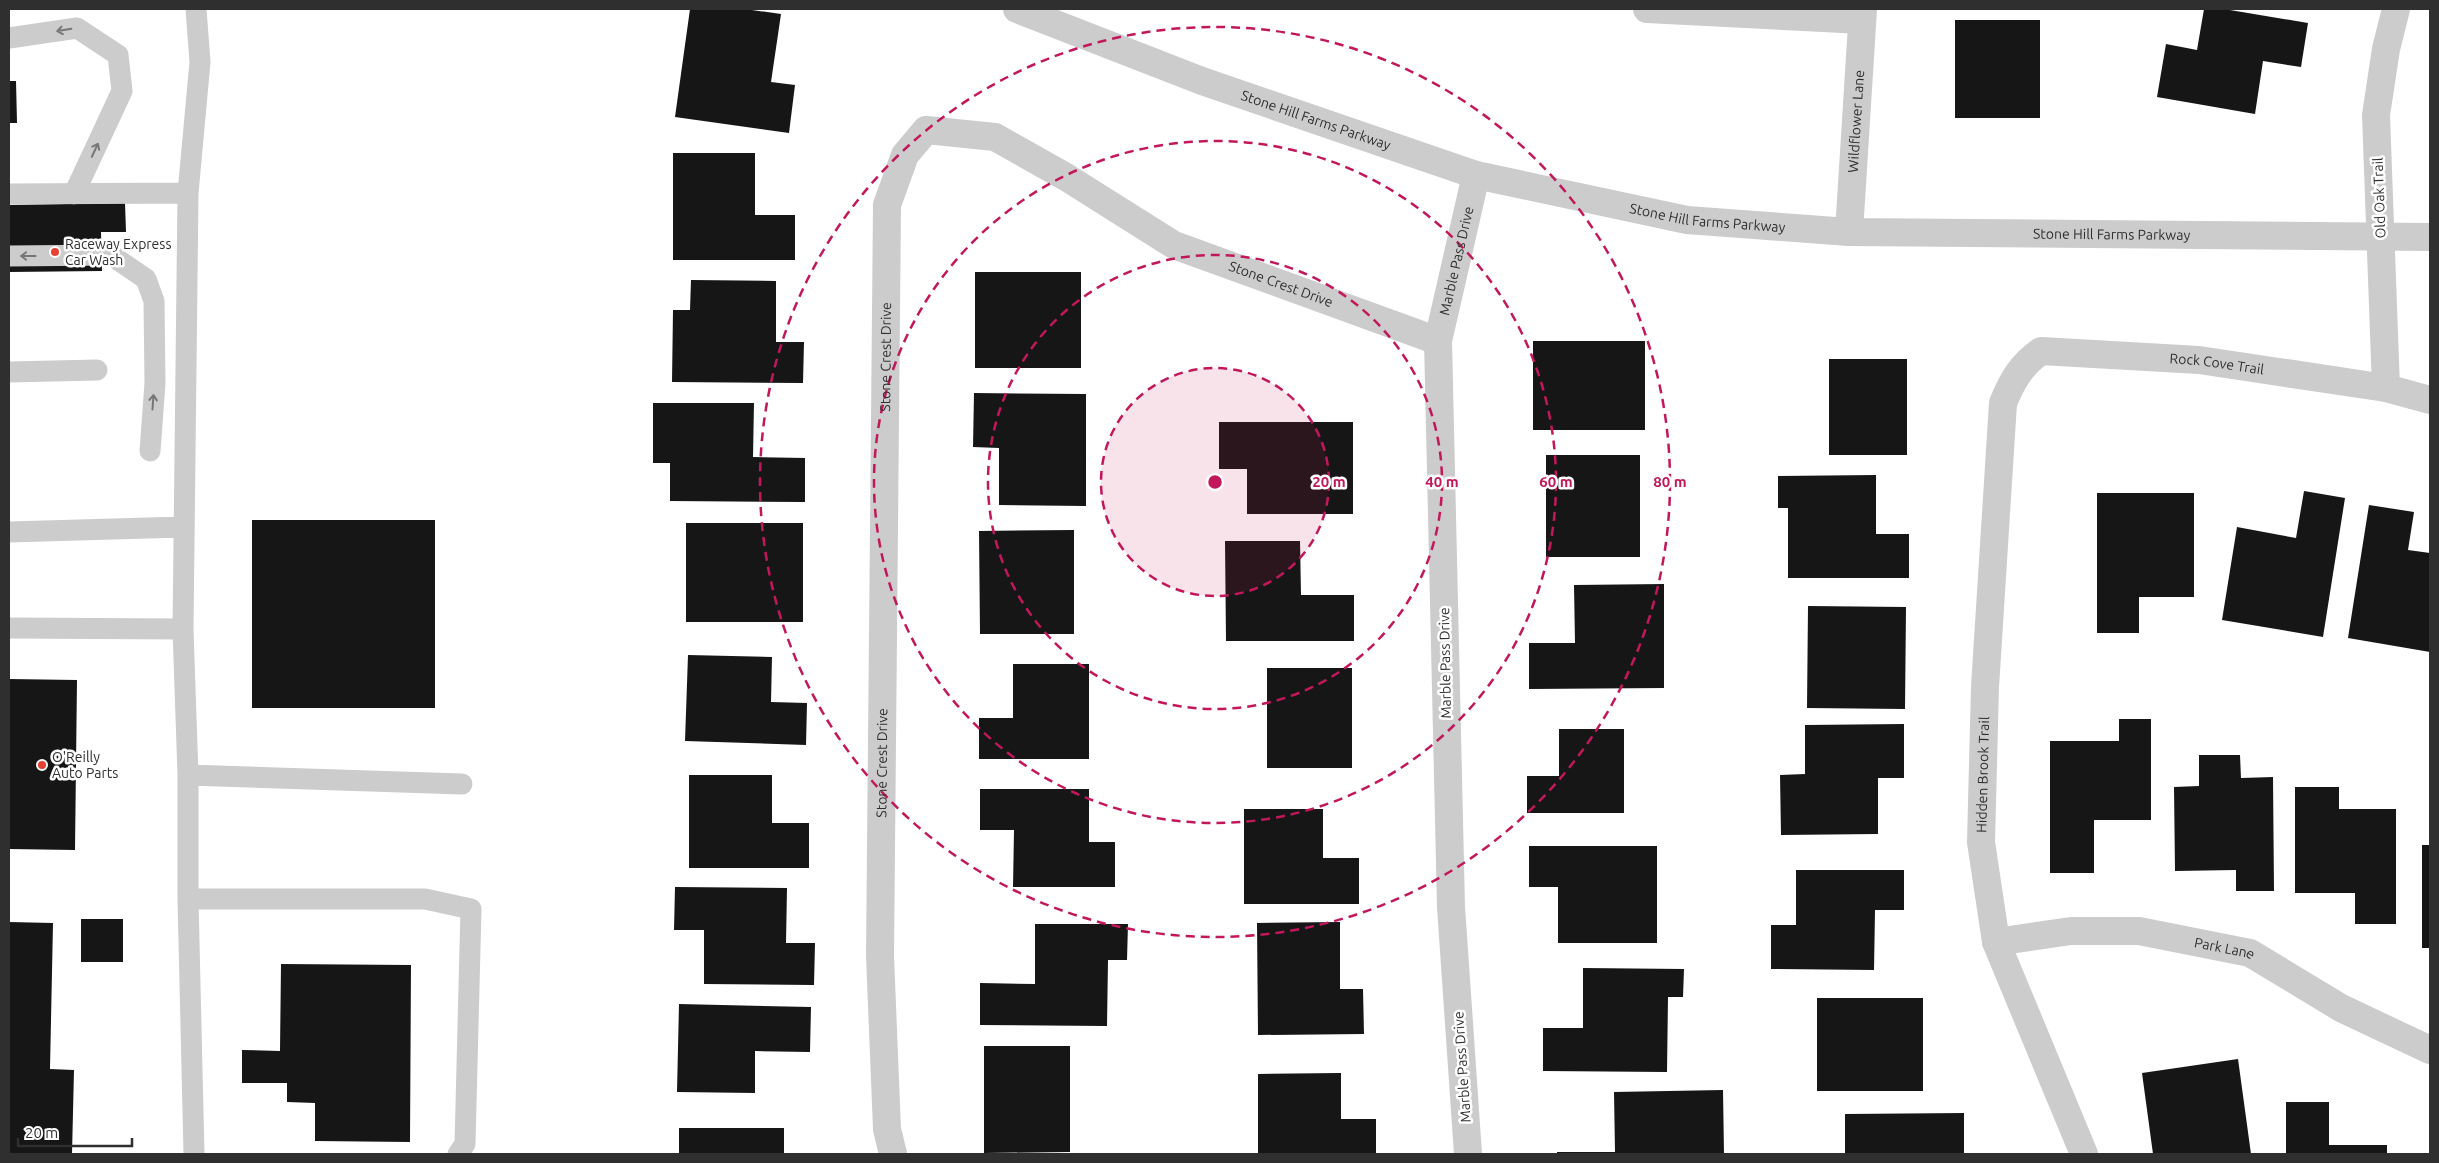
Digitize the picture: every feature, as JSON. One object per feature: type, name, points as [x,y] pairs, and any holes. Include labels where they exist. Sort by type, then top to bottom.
[{"type":"street","name":"Stone Hill Farms Parkway","points":[[1017,9],[1202,81],[1476,175],[1687,220],[1849,232],[2430,237]]},
{"type":"street","points":[[1647,9],[1862,14]]},
{"type":"street","name":"Old Oak Trail","points":[[2386,388],[2376,115],[2386,49],[2396,9]]},
{"type":"street","name":"Wildflower Lane","points":[[1849,232],[1862,14]]},
{"type":"street","name":"Stone Crest Drive","points":[[893,1154],[887,1129],[880,956],[887,205],[905,155],[926,130],[995,137],[1066,177],[1174,245],[1438,341]]},
{"type":"street","name":"Marble Pass Drive","points":[[1468,1154],[1451,907],[1438,341],[1476,175]]},
{"type":"street","name":"Rock Cove Trail","points":[[2013,380],[2026,362],[2041,351],[2199,360],[2386,388],[2430,400]]},
{"type":"street","name":"Hidden Brook Trail","points":[[2013,380],[2002,403],[1985,687],[1981,842],[1996,942],[2084,1154]]},
{"type":"street","name":"Park Lane","points":[[1996,942],[2071,931],[2139,931],[2250,952],[2341,1008],[2430,1050]]},
{"type":"lane","points":[[194,1154],[188,899],[188,775],[182,629],[188,193],[200,62],[196,9]]},
{"type":"lane","points":[[9,38],[77,28],[118,55],[122,91],[74,194]]},
{"type":"lane","points":[[9,194],[188,193]]},
{"type":"lane","points":[[9,256],[111,255],[146,279],[154,302],[155,383],[150,450]]},
{"type":"lane","points":[[9,372],[98,370]]},
{"type":"lane","points":[[9,532],[183,528]]},
{"type":"lane","points":[[9,628],[182,629]]},
{"type":"lane","points":[[188,775],[462,784]]},
{"type":"lane","points":[[188,899],[424,899],[470,909],[465,1144],[458,1154]]},
{"type":"building","points":[[690,9],[745,9],[781,14],[771,82],[795,85],[789,133],[675,117]]},
{"type":"building","points":[[2204,9],[2224,9],[2308,23],[2301,67],[2263,61],[2255,114],[2157,97],[2166,44],[2197,50]]},
{"type":"building","points":[[1955,20],[2040,20],[2040,118],[1955,118]]},
{"type":"building","points":[[9,81],[16,81],[17,123],[9,123]]},
{"type":"building","points":[[673,153],[755,153],[755,215],[795,215],[795,260],[673,260]]},
{"type":"building","name":"Raceway Express Car Wash","points":[[125,203],[126,232],[101,232],[102,271],[9,272],[9,205]]},
{"type":"building","points":[[975,272],[1081,272],[1081,368],[975,368]]},
{"type":"building","points":[[691,280],[776,281],[776,342],[804,342],[803,383],[672,382],[673,310],[690,310]]},
{"type":"building","points":[[1533,341],[1645,341],[1645,430],[1533,430]]},
{"type":"building","points":[[1829,359],[1907,359],[1907,455],[1829,455]]},
{"type":"building","points":[[974,393],[1086,394],[1086,506],[999,505],[999,448],[973,447]]},
{"type":"building","points":[[653,403],[754,403],[753,457],[805,458],[805,502],[670,501],[670,463],[653,463]]},
{"type":"building","points":[[1219,422],[1353,422],[1353,514],[1247,514],[1247,469],[1219,469]]},
{"type":"building","points":[[1546,455],[1640,455],[1640,557],[1546,557]]},
{"type":"building","points":[[1876,475],[1876,534],[1909,534],[1909,578],[1788,578],[1788,508],[1778,508],[1778,476]]},
{"type":"building","points":[[2304,491],[2345,498],[2323,637],[2222,620],[2237,527],[2296,538]]},
{"type":"building","points":[[2097,493],[2194,493],[2194,597],[2139,597],[2139,633],[2097,633]]},
{"type":"building","points":[[2369,505],[2414,512],[2408,550],[2430,553],[2430,652],[2348,638]]},
{"type":"building","points":[[252,520],[435,520],[435,708],[252,708]]},
{"type":"building","points":[[686,523],[803,523],[803,622],[686,622]]},
{"type":"building","points":[[1074,530],[1074,634],[980,634],[979,531]]},
{"type":"building","points":[[1225,541],[1300,541],[1301,595],[1354,595],[1354,641],[1226,641]]},
{"type":"building","points":[[1664,584],[1664,688],[1529,689],[1529,643],[1575,643],[1574,585]]},
{"type":"building","points":[[1808,606],[1906,607],[1905,709],[1807,708]]},
{"type":"building","points":[[688,655],[772,657],[771,702],[807,703],[806,745],[685,741]]},
{"type":"building","points":[[1013,664],[1089,664],[1089,759],[979,759],[979,718],[1013,718]]},
{"type":"building","points":[[1267,668],[1352,668],[1352,768],[1267,768]]},
{"type":"building","name":"O'Reilly Auto Parts","points":[[9,679],[77,680],[75,850],[9,849]]},
{"type":"building","points":[[2119,719],[2151,719],[2151,820],[2094,820],[2094,873],[2050,873],[2050,741],[2119,741]]},
{"type":"building","points":[[1904,724],[1904,778],[1878,778],[1878,834],[1781,835],[1780,775],[1805,774],[1805,725]]},
{"type":"building","points":[[1559,729],[1624,729],[1624,813],[1527,813],[1527,776],[1559,776]]},
{"type":"building","points":[[2199,755],[2240,755],[2241,778],[2273,777],[2274,891],[2236,891],[2236,870],[2175,871],[2174,787],[2199,786]]},
{"type":"building","points":[[689,775],[772,775],[772,823],[809,823],[809,868],[689,868]]},
{"type":"building","points":[[2295,787],[2339,787],[2339,809],[2396,809],[2396,924],[2355,924],[2355,893],[2295,893]]},
{"type":"building","points":[[980,789],[1089,789],[1089,842],[1115,842],[1115,887],[1013,887],[1014,830],[980,830]]},
{"type":"building","points":[[1244,809],[1323,809],[1323,858],[1359,858],[1359,904],[1244,904]]},
{"type":"building","points":[[2422,845],[2430,845],[2430,948],[2422,948]]},
{"type":"building","points":[[1529,846],[1657,846],[1657,943],[1558,943],[1558,887],[1529,887]]},
{"type":"building","points":[[1796,870],[1904,870],[1904,910],[1875,910],[1874,970],[1771,969],[1771,925],[1796,925]]},
{"type":"building","points":[[675,887],[787,888],[786,943],[815,943],[814,985],[704,984],[704,930],[674,930]]},
{"type":"building","points":[[81,919],[123,919],[123,962],[81,962]]},
{"type":"building","points":[[9,922],[53,923],[50,1069],[74,1070],[72,1154],[9,1154]]},
{"type":"building","points":[[1340,922],[1340,989],[1363,989],[1364,1034],[1258,1035],[1257,923]]},
{"type":"building","points":[[1035,924],[1128,924],[1127,960],[1108,960],[1107,1026],[980,1025],[980,983],[1035,984]]},
{"type":"building","points":[[281,964],[411,965],[410,1142],[315,1141],[315,1103],[287,1102],[287,1083],[242,1083],[242,1050],[280,1051]]},
{"type":"building","points":[[1583,968],[1684,969],[1683,997],[1668,997],[1667,1072],[1543,1071],[1543,1028],[1583,1028]]},
{"type":"building","points":[[1817,998],[1923,998],[1923,1091],[1817,1091]]},
{"type":"building","points":[[679,1004],[811,1007],[810,1052],[755,1051],[755,1093],[677,1092]]},
{"type":"building","points":[[984,1046],[1070,1046],[1070,1152],[984,1153]]},
{"type":"building","points":[[2238,1059],[2251,1154],[2153,1154],[2142,1073]]},
{"type":"building","points":[[1341,1073],[1341,1119],[1376,1119],[1376,1154],[1258,1154],[1258,1074]]},
{"type":"building","points":[[1723,1090],[1724,1154],[1557,1154],[1557,1152],[1615,1152],[1614,1092]]},
{"type":"building","points":[[2286,1102],[2329,1102],[2329,1145],[2387,1145],[2387,1154],[2286,1154]]},
{"type":"building","points":[[1964,1113],[1964,1154],[1845,1154],[1845,1114]]},
{"type":"building","points":[[679,1128],[784,1128],[784,1154],[679,1154]]},
{"type":"place","name":"Raceway Express Car Wash","points":[[55,252]]},
{"type":"place","name":"O'Reilly Auto Parts","points":[[42,765]]}]
